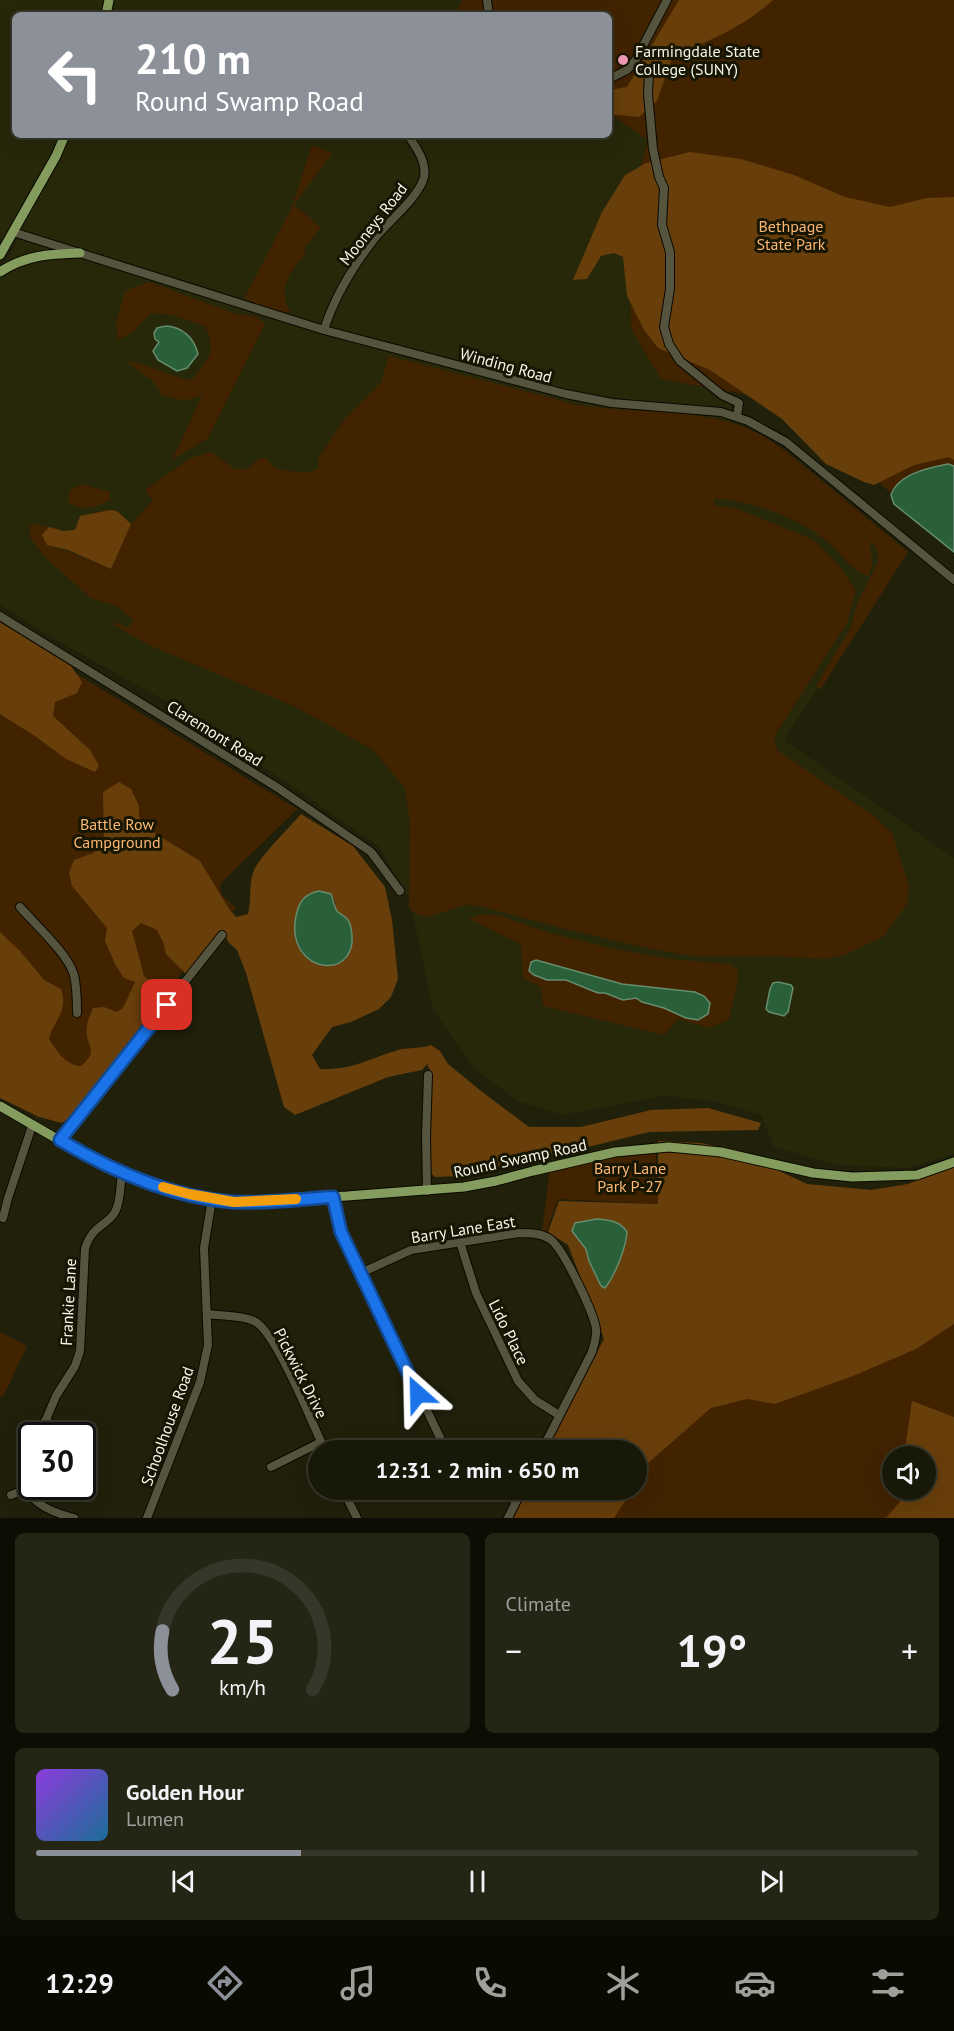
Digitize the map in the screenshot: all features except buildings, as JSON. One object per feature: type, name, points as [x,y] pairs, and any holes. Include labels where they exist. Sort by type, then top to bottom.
[{"type":"main road","points":[[0,255],[56,156],[64,138]]},
{"type":"main road","points":[[0,272],[12,264],[34,256],[80,254]]},
{"type":"main road","name":"Round Swamp Road","points":[[0,1106],[32,1126],[122,1173],[163,1187],[234,1202],[427,1191],[496,1181],[615,1152],[669,1147],[721,1152],[813,1173],[852,1177],[917,1175],[954,1162]]},
{"type":"street","points":[[612,78],[627,70],[634,61],[667,0]]},
{"type":"street","points":[[634,61],[642,71],[649,73],[648,94],[653,149],[659,177],[664,188],[662,225],[670,252],[671,267],[664,327],[669,344],[681,361],[722,395],[739,403],[737,416]]},
{"type":"street","name":"Mooneys Road","points":[[324,330],[327,319],[353,270],[375,239],[422,184],[424,167],[422,158],[410,138]]},
{"type":"street","name":"Winding Road","points":[[13,232],[324,330],[594,400],[711,411],[737,416],[786,442],[954,580]]},
{"type":"street","name":"Claremont Road","points":[[0,616],[278,788],[371,852],[400,891]]},
{"type":"street","points":[[20,907],[66,960],[73,973],[77,992],[77,1013]]},
{"type":"street","points":[[60,1140],[222,935]]},
{"type":"street","points":[[427,1191],[428,1075]]},
{"type":"street","points":[[3,1218],[32,1126]]},
{"type":"street","name":"Frankie Lane","points":[[45,1421],[56,1396],[75,1366],[80,1351],[87,1240],[96,1228],[115,1212],[122,1173]]},
{"type":"street","points":[[333,1197],[341,1232],[441,1440]]},
{"type":"street","name":"Schoolhouse Road","points":[[147,1518],[200,1382],[208,1346],[204,1248],[212,1199]]},
{"type":"street","name":"Barry Lane East","points":[[361,1273],[411,1250],[519,1233],[532,1233],[551,1240],[562,1252],[595,1322],[596,1340],[559,1415]]},
{"type":"street","name":"Lido Place","points":[[460,1242],[476,1293],[518,1381],[535,1400],[559,1415]]},
{"type":"street","name":"Pickwick Drive","points":[[207,1314],[243,1318],[253,1321],[265,1330],[276,1348],[320,1440]]},
{"type":"street","points":[[547,1440],[559,1415]]},
{"type":"street","points":[[271,1467],[308,1453]]},
{"type":"street","points":[[11,1495],[18,1492]]},
{"type":"street","points":[[34,1500],[51,1512],[74,1518]]},
{"type":"street","points":[[348,1500],[357,1518]]},
{"type":"street","points":[[508,1518],[516,1500]]},
{"type":"shaded area","points":[[0,0],[673,0],[612,14],[612,12],[12,12],[12,138],[612,138],[612,115],[648,140],[624,225],[661,379],[732,392],[730,429],[907,552],[784,740],[954,858],[954,1154],[908,1168],[837,1165],[774,1147],[761,1115],[714,1101],[665,1096],[562,1115],[518,1101],[475,1069],[433,1010],[409,897],[378,846],[180,709],[56,640],[0,605],[0,271],[17,241],[0,238]]},
{"type":"shaded area","points":[[166,326],[183,331],[194,343],[198,354],[187,368],[177,371],[158,360],[153,351],[159,342],[155,339],[154,333],[157,328]]},
{"type":"shaded area","points":[[948,464],[954,466],[954,552],[894,504],[891,495],[900,482],[907,477],[923,470]]},
{"type":"shaded area","points":[[319,891],[331,894],[337,911],[350,924],[352,943],[347,957],[337,964],[324,965],[312,961],[302,951],[296,936],[296,916],[301,902],[306,896]]},
{"type":"shaded area","points":[[536,960],[622,984],[695,992],[704,996],[710,1003],[708,1014],[698,1020],[686,1018],[636,998],[623,1000],[566,980],[547,980],[529,971],[531,962]]},
{"type":"shaded area","points":[[773,983],[791,985],[793,988],[788,1012],[784,1016],[766,1009],[770,989]]},
{"type":"shaded area","points":[[597,1219],[621,1225],[627,1232],[625,1246],[613,1276],[605,1288],[601,1286],[586,1249],[572,1231],[575,1223]]},
{"type":"green space","name":"Bethpage State Park","points":[[463,0],[954,0],[954,544],[815,431],[766,398],[661,379],[631,329],[630,264],[624,225],[648,140],[612,115],[612,12],[456,12]]},
{"type":"green space","points":[[679,0],[773,0],[751,18],[726,32],[673,55],[657,101],[639,117],[612,114],[612,90],[627,87]]},
{"type":"green space","points":[[312,145],[332,153],[294,205],[321,227],[304,248],[306,252],[287,280],[284,295],[290,312],[284,313],[244,299],[292,207]]},
{"type":"green space","points":[[690,152],[741,159],[794,175],[845,197],[890,207],[927,198],[954,197],[954,460],[949,457],[914,465],[874,485],[864,482],[826,464],[782,419],[710,370],[658,348],[644,330],[627,296],[623,257],[614,253],[601,256],[587,279],[573,280],[602,212],[625,175],[646,163]]},
{"type":"green space","points":[[149,282],[236,314],[257,317],[265,324],[208,438],[172,460],[203,394],[183,400],[162,395],[153,381],[126,361],[192,380],[207,361],[211,342],[205,326],[172,315],[151,313],[133,332],[118,340],[116,324],[125,291]]},
{"type":"green space","points":[[389,356],[578,405],[694,415],[732,423],[758,434],[782,449],[908,552],[820,690],[816,686],[851,627],[857,604],[879,560],[876,547],[870,541],[872,564],[869,576],[853,567],[830,544],[805,526],[760,507],[714,498],[714,505],[735,508],[814,540],[840,567],[856,591],[847,623],[777,732],[774,742],[778,751],[874,816],[892,833],[909,886],[907,904],[884,936],[844,955],[825,959],[693,956],[561,928],[480,906],[465,905],[428,917],[417,914],[409,908],[410,822],[405,788],[373,750],[296,707],[149,645],[114,625],[115,622],[128,628],[134,620],[115,605],[92,599],[46,558],[31,539],[29,526],[33,524],[49,527],[42,535],[47,545],[111,569],[131,524],[153,500],[146,489],[191,458],[211,452],[235,469],[247,469],[260,458],[267,459],[276,469],[306,473],[318,469],[318,459],[343,421],[381,382]]},
{"type":"green space","points":[[81,484],[110,492],[109,501],[84,508],[68,502],[70,491]]},
{"type":"green space","points":[[110,510],[117,511],[131,524],[111,569],[68,550],[47,545],[42,535],[49,527],[64,531],[75,530],[80,516]]},
{"type":"green space","points":[[0,622],[71,666],[82,682],[77,693],[55,702],[53,716],[90,750],[99,766],[95,772],[66,759],[0,714]]},
{"type":"green space","name":"Battle Row Campground","points":[[0,627],[297,809],[220,884],[221,894],[236,908],[61,1118],[0,1084]]},
{"type":"green space","points":[[119,782],[131,789],[139,806],[139,817],[148,829],[200,861],[236,917],[248,914],[252,879],[259,861],[301,814],[353,846],[385,887],[392,920],[398,979],[391,997],[379,1009],[351,1022],[332,1027],[312,1055],[320,1069],[352,1066],[398,1050],[431,1045],[440,1051],[448,1064],[529,1127],[581,1127],[651,1110],[708,1108],[761,1123],[758,1130],[649,1132],[461,1176],[435,1177],[431,1173],[430,1070],[427,1064],[422,1070],[388,1077],[295,1115],[284,1107],[246,973],[237,950],[229,943],[222,930],[186,974],[166,954],[157,930],[141,923],[132,931],[144,976],[153,983],[157,1008],[76,1112],[62,1123],[39,1117],[0,1098],[0,932],[20,951],[44,980],[61,989],[62,1010],[49,1039],[62,1057],[75,1065],[81,1066],[90,1055],[87,1027],[93,1008],[104,1007],[117,1012],[123,1008],[135,982],[124,978],[116,966],[105,941],[107,928],[72,886],[69,873],[74,860],[93,853],[104,844],[103,792]],"holes":[[[319,891],[331,894],[335,902],[335,909],[350,923],[353,940],[345,960],[328,965],[309,959],[302,952],[297,945],[295,926],[303,898]]]},
{"type":"green space","points":[[482,914],[500,916],[553,934],[614,949],[671,959],[730,964],[738,970],[737,986],[729,1019],[710,1028],[678,1019],[664,1035],[543,1006],[541,987],[523,978],[521,944],[469,919]]},
{"type":"green space","name":"Barry Lane Park P-27","points":[[658,1141],[735,1152],[807,1184],[871,1190],[908,1184],[954,1167],[954,1518],[513,1518],[523,1500],[647,1500],[647,1440],[552,1440],[610,1327],[658,1204],[558,1199],[546,1233],[542,1232],[550,1167],[655,1148],[658,1190]]},
{"type":"green space","points":[[658,1141],[701,1143],[735,1150],[807,1184],[871,1190],[908,1184],[954,1167],[954,1324],[916,1349],[853,1376],[775,1404],[747,1399],[711,1408],[647,1464],[647,1440],[552,1440],[604,1339],[568,1245],[548,1232],[559,1201],[658,1204]],"holes":[[[627,1239],[613,1277],[601,1286],[586,1249]]]},
{"type":"green space","points":[[0,1332],[27,1346],[3,1397],[0,1395]]},
{"type":"green space","points":[[912,1401],[954,1417],[954,1518],[886,1518],[902,1500],[936,1500],[936,1446],[905,1446]]},
{"type":"green space","points":[[523,1500],[626,1500],[614,1518],[513,1518]]},
{"type":"slow traffic","points":[[163,1187],[234,1202],[296,1199]]},
{"type":"place","name":"Farmingdale State College (SUNY)","points":[[623,60]]},
{"type":"route","points":[[167,1005],[60,1140],[107,1167],[129,1176],[212,1199],[234,1202],[333,1197],[341,1232],[418,1394]]}]
